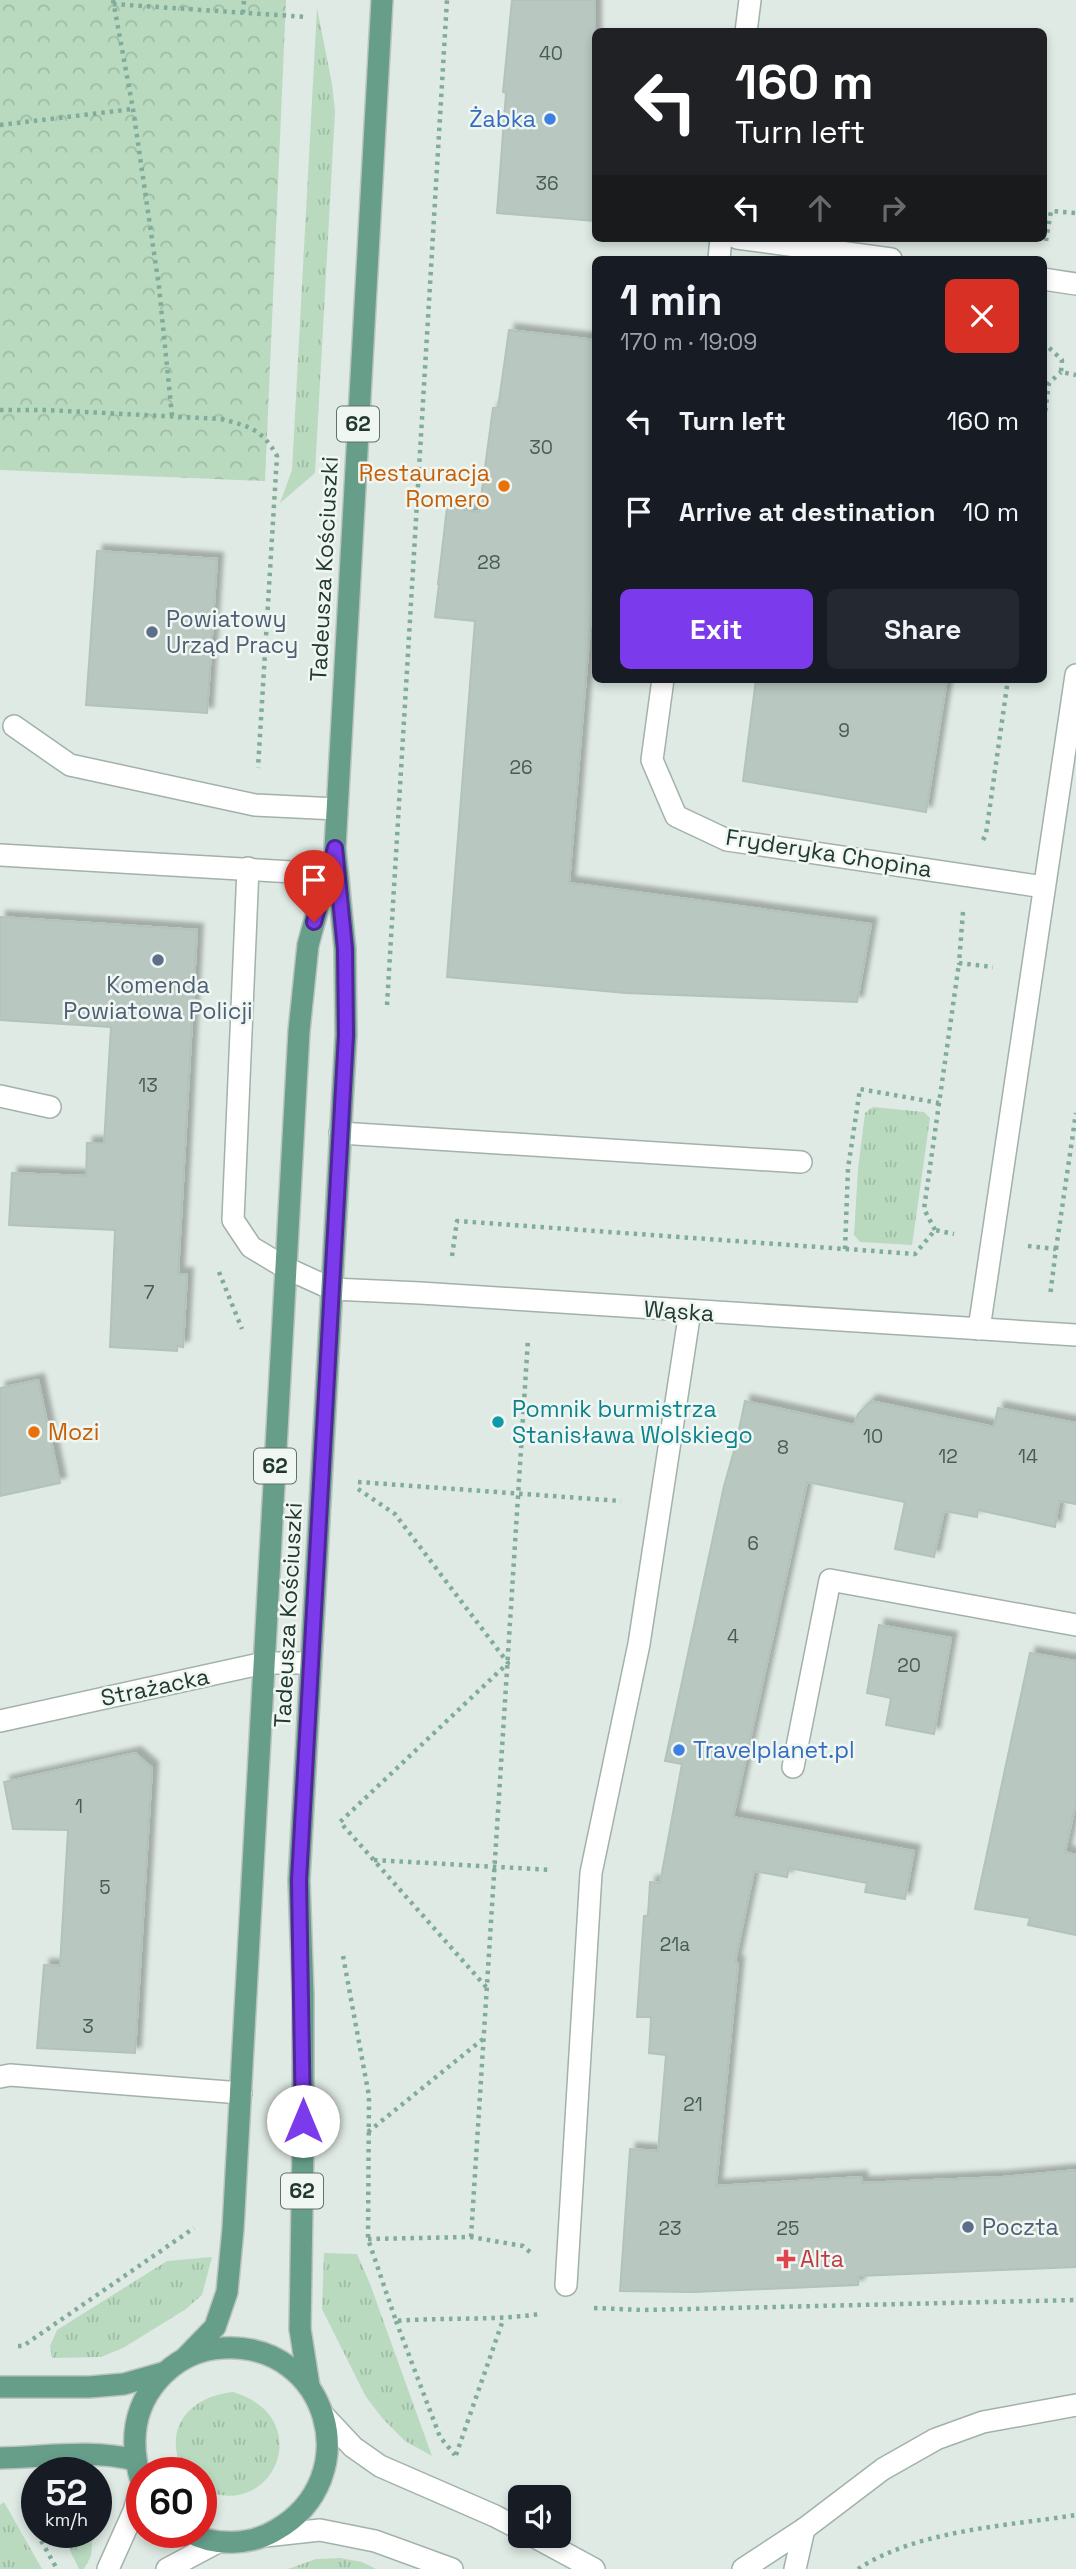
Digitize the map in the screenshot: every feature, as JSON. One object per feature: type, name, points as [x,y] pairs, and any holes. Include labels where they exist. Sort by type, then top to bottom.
[{"type":"main road","name":"Tadeusza Kościuszki","points":[[309,2386],[300,2329],[303,2105],[299,1880],[346,1035],[345,949],[335,848],[382,0]]},
{"type":"main road","name":"Tadeusza Kościuszki","points":[[241,2094],[299,1031],[307,945],[335,848]]},
{"type":"main road","name":"62","points":[[185,2358],[215,2328],[227,2291],[241,2094]]},
{"type":"main road","points":[[135,2457],[133,2436],[138,2412],[149,2390],[166,2372],[185,2358],[211,2349],[239,2347],[266,2353],[290,2367],[309,2386],[324,2416],[329,2445],[324,2474],[311,2500],[290,2522],[265,2536],[242,2542],[218,2542]]},
{"type":"main road","points":[[0,2387],[89,2387],[124,2384],[166,2372]]},
{"type":"main road","points":[[0,2458],[91,2454],[126,2458]]},
{"type":"street","points":[[746,28],[750,0]]},
{"type":"street","points":[[766,242],[869,256]]},
{"type":"street","points":[[1047,280],[1076,284]]},
{"type":"street","points":[[979,1329],[1076,675]]},
{"type":"street","name":"Fryderyka Chopina","points":[[662,683],[652,760],[676,816],[727,840],[1044,887]]},
{"type":"street","points":[[14,726],[70,765],[255,805],[337,809]]},
{"type":"street","points":[[0,855],[327,874]]},
{"type":"street","name":"Wąska","points":[[248,868],[233,1220],[251,1247],[286,1268],[332,1289],[1076,1335]]},
{"type":"street","points":[[0,1096],[50,1108]]},
{"type":"street","points":[[340,1133],[801,1162]]},
{"type":"street","points":[[566,2285],[591,1872],[639,1644],[690,1311]]},
{"type":"street","points":[[793,1767],[830,1580],[1076,1625]]},
{"type":"street","name":"Strażacka","points":[[0,1721],[264,1663],[311,1663]]},
{"type":"street","points":[[0,2077],[10,2075],[241,2094]]},
{"type":"street","points":[[743,2569],[804,2529],[883,2469],[936,2440],[983,2422],[1076,2405]]},
{"type":"street","points":[[324,2416],[353,2447],[380,2466],[508,2523]]},
{"type":"street","points":[[108,2569],[126,2529]]},
{"type":"street","points":[[795,2569],[804,2529]]},
{"type":"street","points":[[265,2536],[320,2530],[375,2540],[452,2569]]},
{"type":"street","points":[[167,2569],[218,2542]]},
{"type":"street","points":[[555,2548],[594,2569]]},
{"type":"path","points":[[243,13],[244,0]]},
{"type":"path","points":[[387,1011],[447,0]]},
{"type":"path","points":[[172,416],[159,287],[133,109],[113,2],[307,17]]},
{"type":"path","points":[[0,125],[133,109]]},
{"type":"path","points":[[1047,236],[1051,211],[1076,213]]},
{"type":"path","points":[[1045,248],[1046,242]]},
{"type":"path","points":[[1047,346],[1062,360],[1061,372],[1049,383],[1047,398]]},
{"type":"path","points":[[1061,372],[1076,375]]},
{"type":"path","points":[[0,410],[220,419],[262,433],[277,456],[255,805]]},
{"type":"path","points":[[935,1230],[924,1209],[960,964]]},
{"type":"path","points":[[845,1249],[848,1168],[860,1089],[939,1103]]},
{"type":"path","points":[[1049,1302],[1076,1113]]},
{"type":"path","points":[[442,1259],[452,1259],[457,1221],[915,1254],[935,1230]]},
{"type":"path","points":[[935,1230],[991,1241],[1056,1249]]},
{"type":"path","points":[[218,1269],[243,1332]]},
{"type":"path","points":[[471,2237],[529,1335]]},
{"type":"path","points":[[346,1481],[660,1504]]},
{"type":"path","points":[[356,1488],[395,1514],[508,1663]]},
{"type":"path","points":[[340,1822],[508,1663]]},
{"type":"path","points":[[340,1835],[341,1808]]},
{"type":"path","points":[[340,1822],[487,1988]]},
{"type":"path","points":[[373,1860],[591,1872]]},
{"type":"path","points":[[342,1952],[369,2096],[368,2239],[471,2237],[523,2246],[566,2285]]},
{"type":"path","points":[[368,2132],[484,2038]]},
{"type":"path","points":[[23,2346],[196,2226]]},
{"type":"path","points":[[872,2306],[1076,2300]]},
{"type":"path","points":[[396,2321],[440,2437],[456,2455],[503,2320]]},
{"type":"path","points":[[858,2569],[878,2556],[919,2543],[969,2531],[1076,2515]]},
{"type":"path","points":[[45,2548],[57,2569]]},
{"type":"green space","points":[[0,0],[286,0],[265,481],[0,470]]},
{"type":"green space","points":[[317,8],[335,111],[315,473],[280,503],[292,470]]},
{"type":"green space","points":[[873,1107],[924,1112],[930,1118],[912,1245],[860,1242],[854,1235],[865,1113]]},
{"type":"green space","points":[[324,2253],[357,2254],[432,2456],[405,2441],[366,2397],[322,2309]]},
{"type":"green space","points":[[212,2257],[202,2295],[186,2309],[123,2348],[101,2357],[52,2358],[50,2346],[57,2330],[167,2261]]},
{"type":"green space","points":[[233,2392],[259,2405],[274,2422],[279,2443],[276,2463],[266,2480],[249,2492],[227,2496],[217,2493],[217,2457],[178,2457],[176,2443],[183,2418],[203,2400]]},
{"type":"green space","points":[[4,2502],[21,2532],[21,2548],[30,2548],[42,2569],[0,2569],[0,2505]]},
{"type":"green space","points":[[69,2548],[92,2548],[91,2556],[84,2569],[79,2569]]},
{"type":"green space","points":[[340,2558],[362,2562],[376,2569],[288,2569],[316,2559]]},
{"type":"building","points":[[512,0],[595,0],[595,28],[592,28],[592,221],[497,213],[506,93],[503,92]]},
{"type":"building","points":[[509,330],[592,340],[592,603],[569,883],[871,924],[857,1002],[626,993],[447,977],[475,621],[435,617],[447,508],[479,512],[493,408],[498,408]]},
{"type":"building","name":"Powiatowy Urząd Pracy","points":[[97,551],[217,559],[207,713],[86,705]]},
{"type":"building","points":[[755,683],[946,683],[926,812],[743,781]]},
{"type":"building","points":[[0,917],[197,930],[178,1274],[187,1274],[183,1347],[177,1346],[177,1351],[110,1347],[115,1230],[9,1225],[12,1173],[86,1176],[87,1143],[104,1143],[111,1027],[0,1020]]},
{"type":"building","points":[[38,1380],[60,1483],[0,1496],[0,1388]]},
{"type":"building","points":[[745,1401],[854,1425],[858,1414],[871,1401],[994,1427],[998,1408],[1076,1423],[1076,1504],[1059,1501],[1055,1527],[978,1510],[977,1517],[944,1511],[934,1557],[895,1549],[905,1502],[807,1482],[733,1817],[914,1851],[905,1899],[865,1892],[867,1883],[789,1868],[787,1877],[754,1871],[735,1962],[738,1963],[716,2186],[861,2177],[862,2183],[1003,2177],[1076,2170],[1076,2267],[859,2276],[858,2285],[693,2292],[620,2291],[630,2149],[658,2151],[666,2055],[649,2053],[651,2017],[637,2017],[644,1916],[648,1916],[650,1882],[660,1883],[682,1764],[665,1761]]},
{"type":"building","points":[[879,1625],[951,1638],[934,1734],[886,1725],[891,1698],[867,1693]]},
{"type":"building","points":[[1030,1653],[1076,1661],[1076,1802],[1065,1852],[1076,1855],[1076,1935],[1028,1925],[1030,1918],[975,1909]]},
{"type":"building","points":[[135,1753],[152,1768],[135,2053],[37,2048],[44,1965],[60,1966],[68,1830],[13,1829],[4,1782]]},
{"type":"place","name":"Żabka","points":[[550,119]]},
{"type":"place","name":"Restauracja Romero","points":[[504,486]]},
{"type":"place","name":"Powiatowy Urząd Pracy","points":[[152,632]]},
{"type":"place","name":"Komenda Powiatowa Policji","points":[[158,960]]},
{"type":"place","name":"Pomnik burmistrza Stanisława Wolskiego","points":[[498,1422]]},
{"type":"place","name":"Mozi","points":[[34,1432]]},
{"type":"place","name":"Travelplanet.pl","points":[[679,1750]]},
{"type":"place","name":"Poczta","points":[[968,2227]]},
{"type":"place","name":"Alta","points":[[786,2259]]},
{"type":"route","points":[[303,2121],[299,1880],[346,1035],[345,949],[335,848],[314,922]]}]
